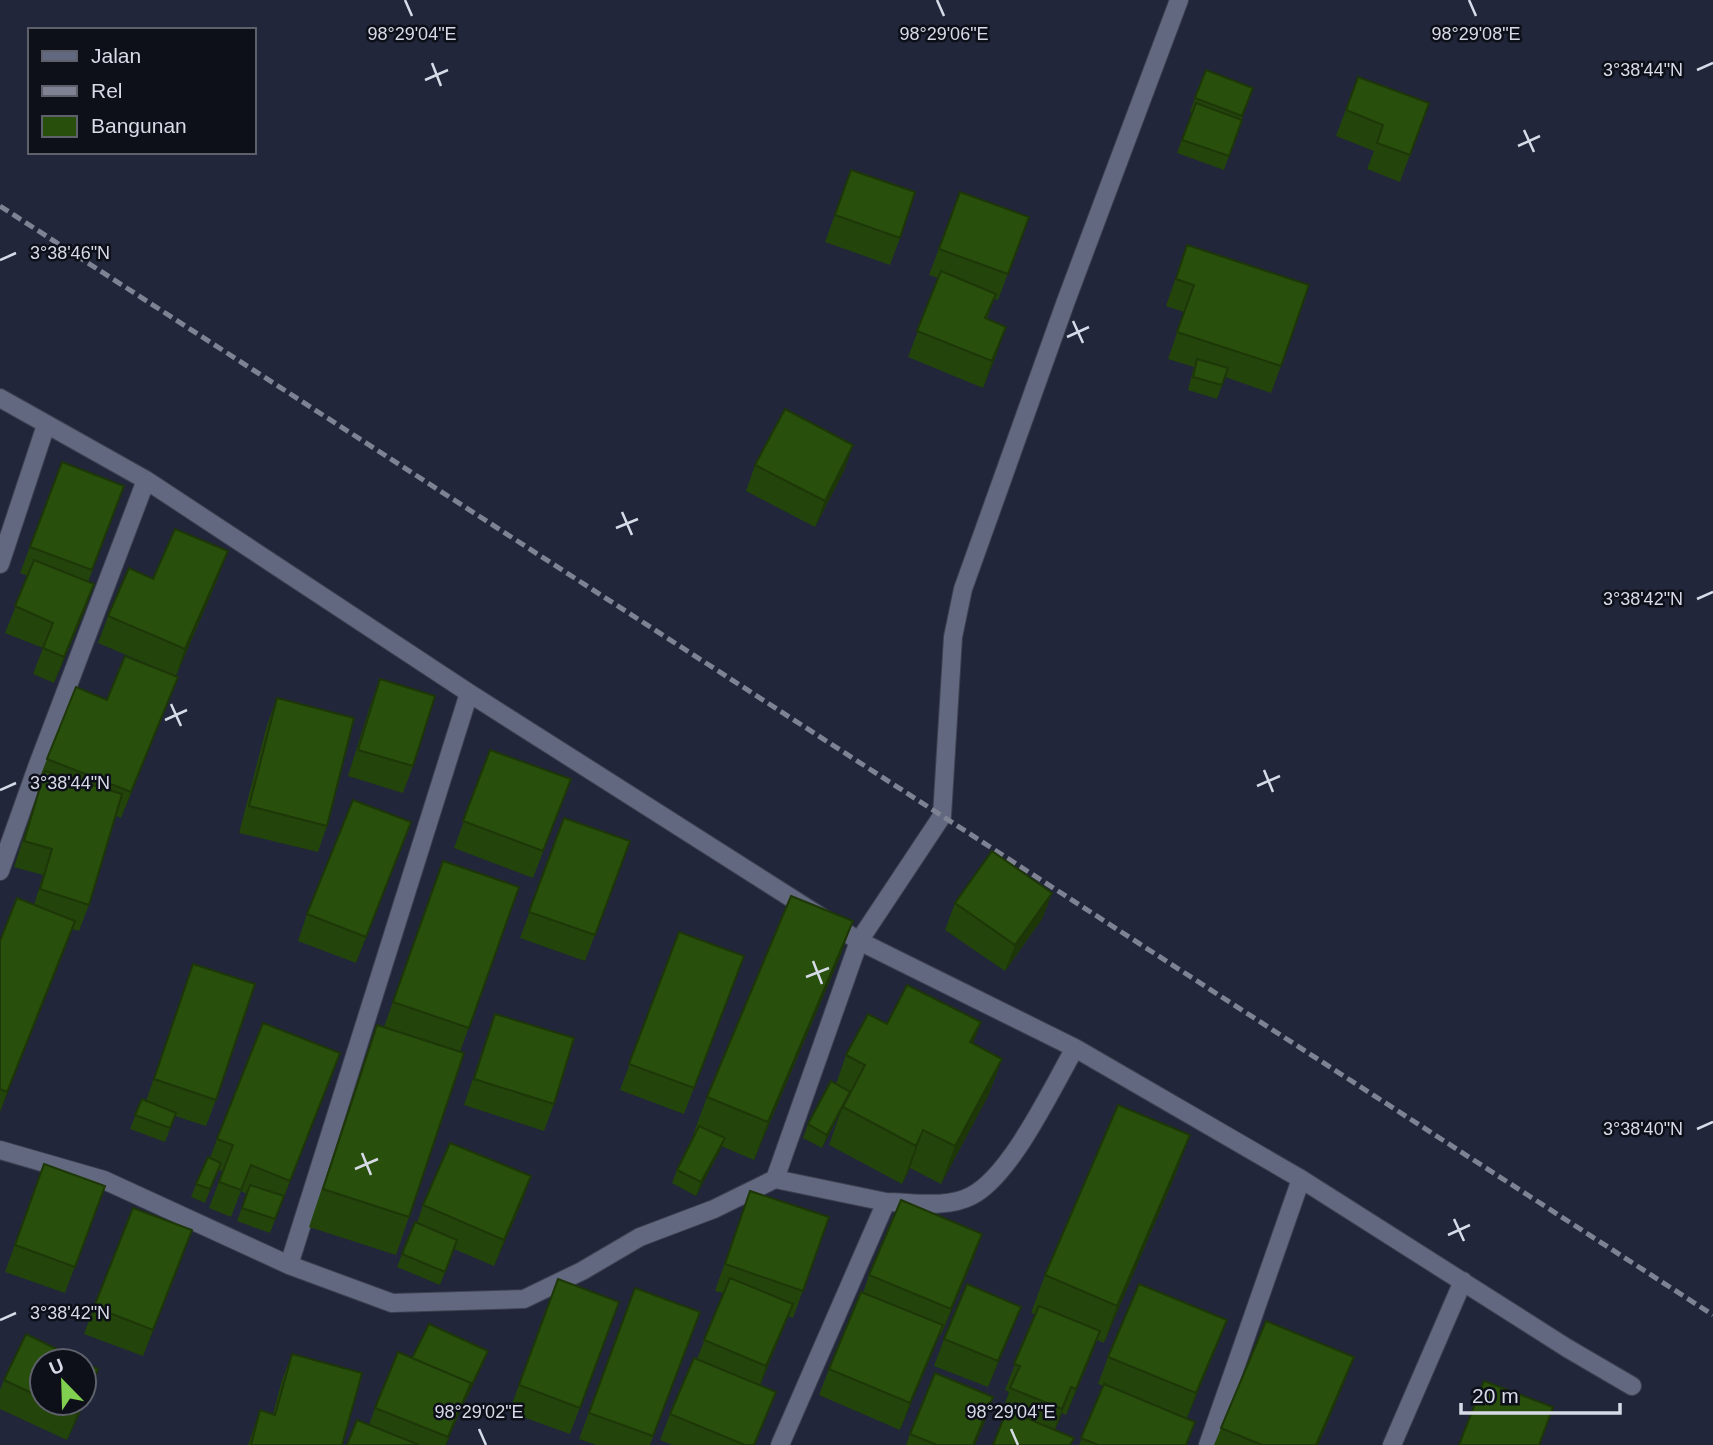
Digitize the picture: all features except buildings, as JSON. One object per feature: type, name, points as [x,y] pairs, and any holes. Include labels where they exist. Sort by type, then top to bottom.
[{"type":"street","points":[[775,1179],[859,942],[942,816],[953,636],[963,589],[1066,301],[1179,0]]},
{"type":"street","points":[[0,398],[146,480],[469,693],[859,942],[1075,1048],[1301,1180],[1632,1386]]},
{"type":"street","points":[[0,564],[46,425]]},
{"type":"street","points":[[0,871],[146,480]]},
{"type":"street","points":[[289,1265],[469,693]]},
{"type":"street","points":[[0,1150],[104,1180],[289,1265],[392,1303],[524,1299],[582,1271],[640,1237],[714,1209],[775,1179],[886,1202],[943,1203],[971,1196],[993,1178],[1015,1151],[1075,1048]]},
{"type":"street","points":[[1208,1445],[1301,1180]]},
{"type":"street","points":[[780,1445],[886,1202]]},
{"type":"street","points":[[1392,1445],[1463,1281]]},
{"type":"railway","points":[[0,206],[1713,1315]]}]
